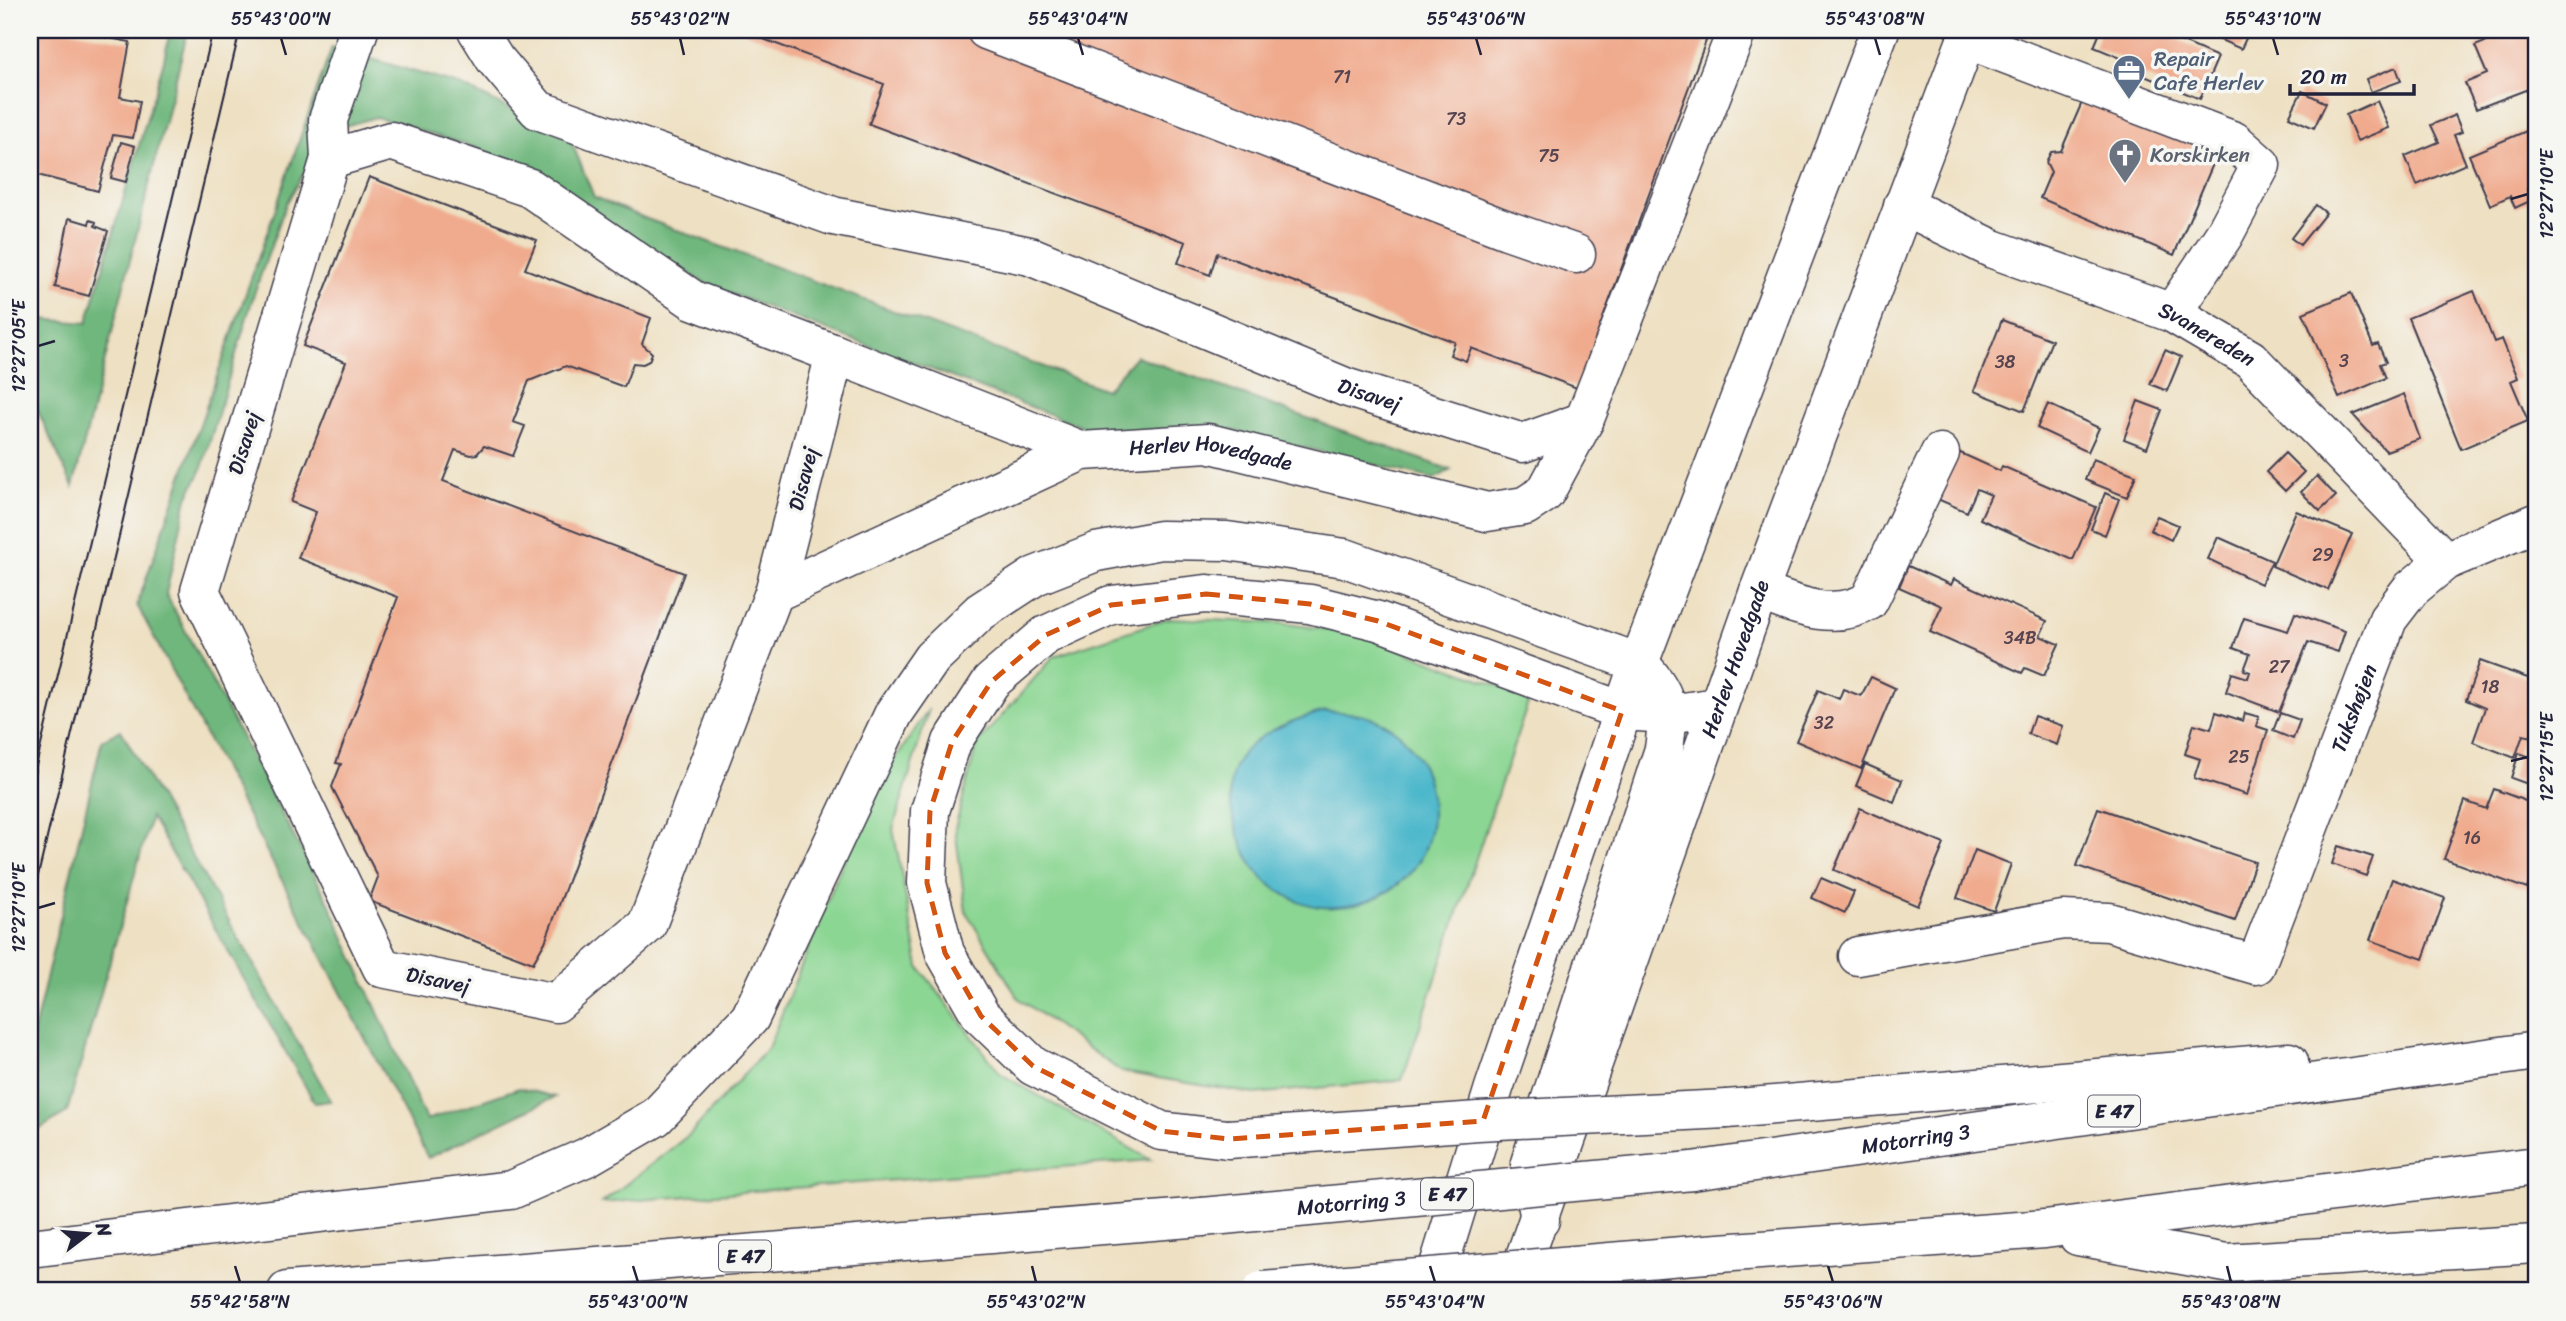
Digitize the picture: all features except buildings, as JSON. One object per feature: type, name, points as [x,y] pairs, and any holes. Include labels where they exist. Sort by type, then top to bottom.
[{"type":"main road","name":"Disavej","points":[[359,30],[328,120],[330,159],[200,591],[382,968],[556,1003],[647,925],[774,593],[835,354]]},
{"type":"main road","name":"Disavej","points":[[477,30],[495,59],[538,110],[807,207],[833,216],[1030,256],[1345,387],[1522,443],[1584,421]]},
{"type":"main road","points":[[986,30],[1507,230],[1577,254]]},
{"type":"main road","name":"Herlev Hovedgade","points":[[774,593],[1082,451],[1208,443],[1487,512],[1525,506],[1545,493],[1584,421],[1737,30]]},
{"type":"main road","points":[[1431,1291],[1494,1088],[1639,663],[1880,30]]},
{"type":"main road","points":[[1968,35],[2234,141],[2261,165],[2224,236],[2172,313]]},
{"type":"main road","name":"Herlev Hovedgade","points":[[1513,1291],[1759,591],[1968,35]]},
{"type":"main road","points":[[330,159],[391,141],[530,188],[693,300],[1082,451]]},
{"type":"main road","name":"Svanereden","points":[[1903,205],[1993,249],[2172,313],[2250,359],[2445,561]]},
{"type":"main road","points":[[1759,591],[1806,610],[1854,609],[1869,601],[1941,453]]},
{"type":"main road","name":"Tukshøjen","points":[[1858,956],[2063,919],[2109,922],[2256,965],[2388,619],[2411,589],[2445,561],[2536,523]]},
{"type":"main road","points":[[30,1248],[511,1190],[587,1157],[656,1117],[750,1018],[894,713],[932,658],[979,612],[1035,576],[1096,552],[1161,540],[1227,541],[1345,558],[1639,663],[1658,684],[1669,714],[1664,748],[1530,1163],[1540,1220]]},
{"type":"main road","points":[[1717,707],[1669,714],[1622,712],[1378,621],[1310,604],[1206,594],[1111,605],[1046,635],[991,682],[952,742],[930,811],[928,883],[945,953],[981,1016],[1033,1066],[1161,1131],[1228,1139],[1478,1121],[1727,1109],[2282,1062],[2533,1051]]},
{"type":"main road","name":"Motorring 3","points":[[288,1291],[1202,1217],[1692,1171],[2533,1051]]},
{"type":"main road","points":[[1262,1291],[2045,1229],[2536,1166]]},
{"type":"main road","points":[[2045,1229],[2226,1263],[2536,1244]]},
{"type":"highlighted area","points":[[1206,594],[1310,604],[1378,621],[1622,711],[1483,1121],[1228,1139],[1161,1131],[1033,1066],[981,1016],[945,953],[927,883],[930,811],[952,742],[991,682],[1046,635],[1111,605]]},
{"type":"green space","points":[[170,30],[188,30],[73,487],[30,394],[30,299],[40,319],[87,323],[164,60]]},
{"type":"green space","points":[[332,47],[462,86],[570,138],[594,197],[647,219],[1106,390],[1136,356],[1451,470],[1434,479],[1222,428],[1097,432],[708,285],[608,223],[543,177],[473,147],[376,117],[328,131],[286,204],[254,294],[201,471],[187,498],[166,594],[329,903],[426,1120],[519,1088],[555,1097],[428,1158],[137,605]]},
{"type":"green space","points":[[1169,618],[1279,623],[1355,633],[1530,697],[1402,1080],[1254,1094],[1122,1072],[1018,998],[966,912],[955,828],[977,744],[1054,656]]},
{"type":"green space","points":[[929,709],[893,829],[919,967],[1001,1074],[1151,1160],[602,1203],[690,1134],[768,1048],[869,798]]},
{"type":"green space","points":[[121,730],[331,1101],[315,1103],[151,817],[67,1112],[30,1135],[30,1048],[102,740]]},
{"type":"water","points":[[1326,711],[1369,717],[1400,735],[1414,751],[1424,770],[1430,791],[1430,833],[1423,853],[1412,871],[1396,886],[1378,897],[1348,906],[1306,904],[1277,890],[1261,876],[1242,845],[1230,799],[1232,778],[1238,761],[1250,746],[1283,725]]},
{"type":"tram line","points":[[30,791],[213,30]]},
{"type":"tram line","points":[[30,909],[240,30]]},
{"type":"place","name":"Repair Cafe Herlev","points":[[2129,101]]},
{"type":"place","name":"Korskirken","points":[[2125,185]]}]
